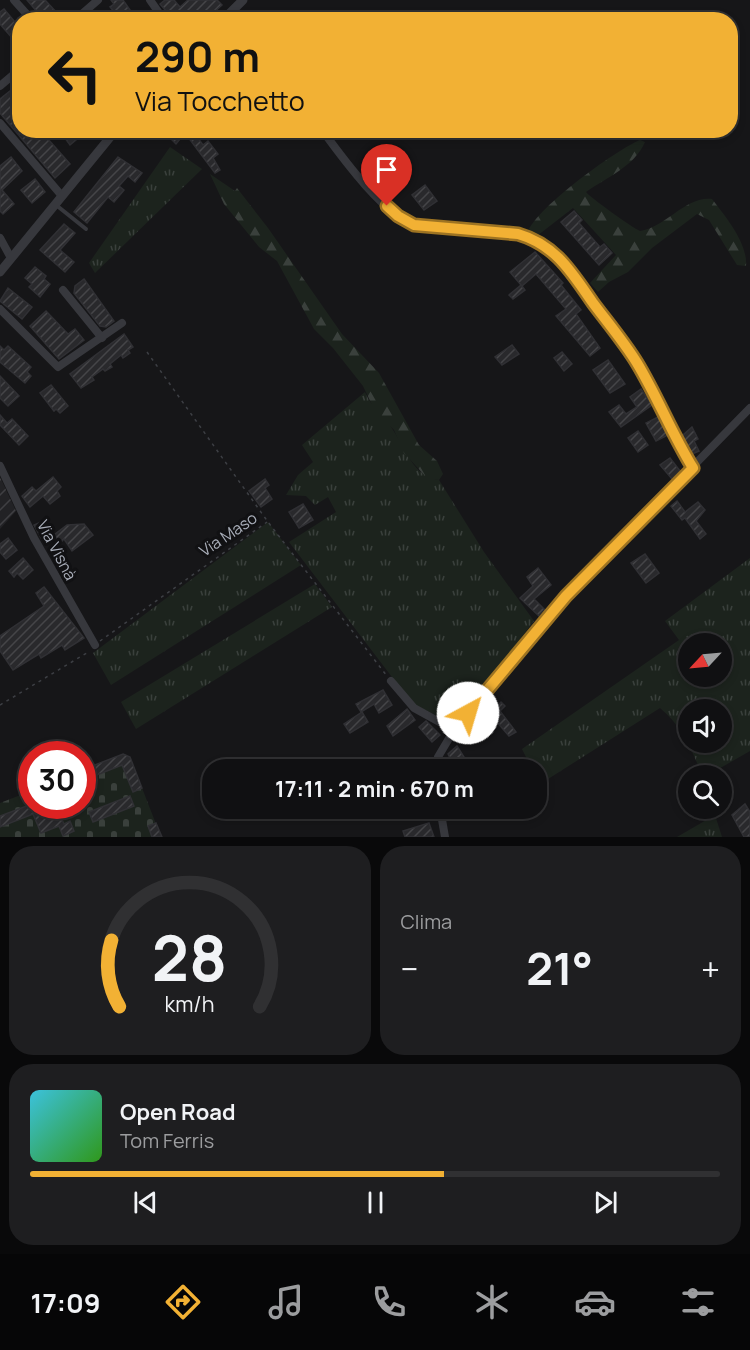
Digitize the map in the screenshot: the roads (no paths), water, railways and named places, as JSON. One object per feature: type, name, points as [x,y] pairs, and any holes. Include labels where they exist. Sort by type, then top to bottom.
[{"type":"street","points":[[14,0],[25,12]]},
{"type":"street","points":[[84,12],[98,0]]},
{"type":"street","points":[[232,12],[243,0]]},
{"type":"street","points":[[0,123],[12,136]]},
{"type":"street","points":[[14,138],[62,196]]},
{"type":"street","points":[[0,272],[109,138]]},
{"type":"street","points":[[329,138],[377,196],[398,216],[414,225],[518,234],[535,239],[552,250],[575,276],[637,363],[693,468]]},
{"type":"street","points":[[0,238],[11,258]]},
{"type":"street","points":[[63,290],[102,338]]},
{"type":"street","points":[[0,309],[58,367],[122,323]]},
{"type":"street","points":[[438,759],[454,730],[566,596],[750,408]]},
{"type":"street","name":"Via Visnà","points":[[0,466],[34,538],[95,645]]},
{"type":"street","points":[[391,681],[414,708],[454,730]]},
{"type":"street","points":[[442,819],[445,837]]},
{"type":"lane","points":[[55,204],[86,229]]}]
